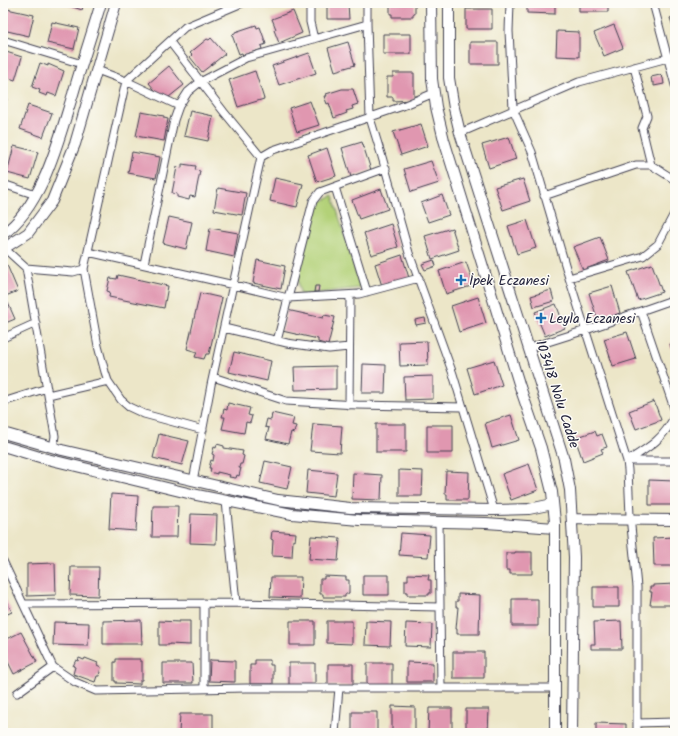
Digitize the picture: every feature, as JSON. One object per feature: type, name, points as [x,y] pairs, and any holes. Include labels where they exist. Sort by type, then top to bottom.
[{"type":"main road","points":[[3,234],[17,222],[36,194],[57,147],[101,3]]},
{"type":"main road","points":[[4,249],[28,233],[52,201],[75,144],[116,3]]},
{"type":"main road","points":[[431,3],[432,79],[436,107],[444,140],[518,379],[541,448],[552,492],[555,528],[555,733]]},
{"type":"main road","name":"103418 Nolu Cadde","points":[[449,3],[450,78],[454,108],[460,133],[564,459],[570,490],[573,520],[574,557],[572,733]]},
{"type":"main road","points":[[3,433],[53,448],[278,500],[350,508],[494,510],[530,509],[554,504]]},
{"type":"main road","points":[[3,446],[43,458],[192,494],[292,514],[359,520],[486,522],[555,528]]},
{"type":"main road","points":[[573,520],[675,520]]},
{"type":"street","points":[[203,430],[144,414],[129,407],[121,400],[108,381],[98,346],[84,269],[126,81],[185,27],[242,3]]},
{"type":"street","points":[[310,3],[310,22],[314,39]]},
{"type":"street","points":[[367,3],[366,24],[370,118],[418,278],[453,374],[494,510]]},
{"type":"street","points":[[510,3],[509,31],[513,109],[532,152],[544,196],[628,470],[630,520],[637,587],[637,733]]},
{"type":"street","points":[[653,3],[672,57],[675,85]]},
{"type":"street","points":[[144,264],[174,120],[179,106],[188,92],[200,82],[246,58],[366,24]]},
{"type":"street","points":[[3,40],[82,64]]},
{"type":"street","points":[[170,42],[200,82],[261,157]]},
{"type":"street","points":[[460,133],[579,82],[672,57]]},
{"type":"street","points":[[634,67],[647,116],[643,122],[642,128],[651,165]]},
{"type":"street","points":[[97,70],[126,81],[179,106]]},
{"type":"street","points":[[193,481],[213,376],[261,157],[273,150],[370,118],[434,93]]},
{"type":"street","points":[[544,196],[636,165],[651,165],[675,180]]},
{"type":"street","points":[[276,341],[313,201],[320,192],[386,168]]},
{"type":"street","points":[[3,184],[36,194]]},
{"type":"street","points":[[335,187],[367,292]]},
{"type":"street","points":[[569,278],[643,256],[658,244],[675,212]]},
{"type":"street","points":[[4,249],[26,268],[73,272],[84,269]]},
{"type":"street","points":[[88,252],[288,298],[367,292],[418,278]]},
{"type":"street","points":[[26,268],[55,436],[53,448]]},
{"type":"street","points":[[348,405],[350,294]]},
{"type":"street","points":[[529,348],[675,299]]},
{"type":"street","points":[[641,311],[675,411]]},
{"type":"street","points":[[3,338],[36,323]]},
{"type":"street","points":[[224,328],[276,341],[329,349],[349,347]]},
{"type":"street","points":[[213,376],[286,400],[348,405],[463,407]]},
{"type":"street","points":[[3,402],[47,391],[108,381]]},
{"type":"street","points":[[626,461],[658,440],[670,427],[675,415]]},
{"type":"street","points":[[626,461],[675,461]]},
{"type":"street","points":[[226,501],[236,603]]},
{"type":"street","points":[[439,522],[441,688]]},
{"type":"street","points":[[3,561],[6,575],[24,604],[53,667],[75,682],[96,691],[339,688],[555,688]]},
{"type":"street","points":[[204,603],[204,689]]},
{"type":"street","points":[[24,604],[236,603],[440,607]]},
{"type":"street","points":[[17,693],[53,667]]},
{"type":"street","points":[[335,733],[339,688]]},
{"type":"street","points":[[637,722],[675,722]]},
{"type":"green space","points":[[333,196],[360,288],[301,295],[298,285],[298,276],[316,204]]},
{"type":"building","points":[[61,3],[84,3],[82,10]]},
{"type":"building","points":[[327,3],[348,3],[349,19],[327,19]]},
{"type":"building","points":[[390,3],[415,3],[415,14],[413,14],[413,17],[392,17],[392,14],[390,14]]},
{"type":"building","points":[[527,3],[555,3],[555,14],[527,13]]},
{"type":"building","points":[[579,3],[608,3],[608,12],[579,12]]},
{"type":"building","points":[[7,9],[34,15],[29,36],[3,30]]},
{"type":"building","points":[[466,9],[492,9],[492,29],[466,29]]},
{"type":"building","points":[[293,11],[302,33],[279,43],[272,19]]},
{"type":"building","points":[[675,16],[675,32],[670,18]]},
{"type":"building","points":[[52,22],[79,28],[74,49],[47,43]]},
{"type":"building","points":[[256,25],[257,28],[260,27],[266,44],[261,46],[262,49],[243,56],[242,53],[239,54],[232,35],[235,34],[235,32]]},
{"type":"building","points":[[614,25],[623,48],[604,56],[594,33]]},
{"type":"building","points":[[557,31],[579,32],[579,57],[556,56]]},
{"type":"building","points":[[383,34],[411,34],[411,54],[383,54]]},
{"type":"building","points":[[211,38],[225,54],[202,72],[190,57],[192,55],[190,53],[207,39],[209,40]]},
{"type":"building","points":[[348,42],[355,65],[335,71],[328,48]]},
{"type":"building","points":[[470,42],[498,42],[498,64],[470,64]]},
{"type":"building","points":[[3,51],[22,57],[15,80],[3,76]]},
{"type":"building","points":[[309,53],[316,73],[279,85],[272,66]]},
{"type":"building","points":[[40,63],[48,66],[48,64],[64,71],[56,96],[48,93],[47,96],[39,93],[40,90],[32,87]]},
{"type":"building","points":[[169,66],[184,85],[164,101],[149,83]]},
{"type":"building","points":[[255,71],[264,99],[238,107],[229,80]]},
{"type":"building","points":[[393,73],[414,73],[414,100],[393,101],[393,97],[387,97],[387,77],[393,77]]},
{"type":"building","points":[[660,75],[663,78],[664,84],[654,86],[651,77]]},
{"type":"building","points":[[342,89],[353,89],[358,104],[352,106],[353,109],[346,111],[347,113],[334,118],[329,103],[327,104],[324,96]]},
{"type":"building","points":[[3,98],[7,99],[3,111]]},
{"type":"building","points":[[310,101],[319,125],[297,132],[289,108]]},
{"type":"building","points":[[28,105],[52,113],[43,137],[20,129]]},
{"type":"building","points":[[190,111],[213,116],[208,141],[184,136]]},
{"type":"building","points":[[141,112],[164,116],[164,118],[168,119],[164,141],[136,136]]},
{"type":"building","points":[[421,124],[428,146],[401,155],[393,132]]},
{"type":"building","points":[[509,137],[516,159],[489,168],[482,145]]},
{"type":"building","points":[[362,142],[371,170],[351,177],[342,148]]},
{"type":"building","points":[[14,146],[38,152],[30,179],[7,173]]},
{"type":"building","points":[[327,148],[336,176],[317,182],[308,155]]},
{"type":"building","points":[[132,152],[160,157],[156,178],[128,173]]},
{"type":"building","points":[[431,161],[439,183],[411,192],[404,169]]},
{"type":"building","points":[[182,164],[196,166],[195,170],[200,171],[195,197],[190,196],[189,200],[177,197],[177,194],[172,193],[177,167],[182,168]]},
{"type":"building","points":[[275,178],[303,184],[297,207],[270,201]]},
{"type":"building","points":[[523,179],[530,201],[503,210],[495,187]]},
{"type":"building","points":[[218,188],[246,193],[242,215],[214,210]]},
{"type":"building","points":[[381,189],[388,209],[359,219],[352,200]]},
{"type":"building","points":[[442,195],[449,215],[428,222],[421,203]]},
{"type":"building","points":[[169,217],[192,222],[186,249],[163,243]]},
{"type":"building","points":[[527,220],[536,248],[517,254],[508,226]]},
{"type":"building","points":[[391,224],[398,247],[371,255],[364,233]]},
{"type":"building","points":[[210,228],[238,233],[234,257],[206,251]]},
{"type":"building","points":[[452,228],[459,250],[432,259],[425,236]]},
{"type":"building","points":[[600,237],[609,260],[583,270],[573,247]]},
{"type":"building","points":[[402,255],[409,278],[382,286],[375,264]]},
{"type":"building","points":[[257,260],[285,266],[281,289],[253,283]]},
{"type":"building","points":[[434,260],[436,266],[425,270],[422,264]]},
{"type":"building","points":[[466,262],[474,285],[446,294],[439,271]]},
{"type":"building","points":[[652,264],[662,292],[638,300],[628,272]]},
{"type":"building","points":[[7,265],[18,291],[3,297],[3,266]]},
{"type":"building","points":[[118,275],[168,286],[164,308],[109,297],[110,292],[107,291],[110,278],[117,279]]},
{"type":"building","points":[[315,286],[319,286],[318,292],[314,292]]},
{"type":"building","points":[[612,286],[620,313],[598,321],[589,293]]},
{"type":"building","points":[[551,290],[554,301],[534,307],[531,296]]},
{"type":"building","points":[[200,293],[222,298],[209,354],[206,354],[204,359],[195,357],[197,352],[187,349]]},
{"type":"building","points":[[478,297],[486,323],[459,332],[451,306]]},
{"type":"building","points":[[8,303],[15,319],[3,324],[3,305]]},
{"type":"building","points":[[556,304],[565,328],[545,336],[535,312]]},
{"type":"building","points":[[287,310],[323,318],[324,315],[335,317],[328,345],[318,342],[318,339],[282,331]]},
{"type":"building","points":[[425,318],[426,323],[416,325],[415,320]]},
{"type":"building","points":[[627,332],[636,359],[613,366],[604,339]]},
{"type":"building","points":[[427,341],[428,365],[400,366],[399,342]]},
{"type":"building","points":[[675,343],[675,359],[670,344]]},
{"type":"building","points":[[234,352],[271,361],[267,381],[229,372]]},
{"type":"building","points":[[494,360],[502,385],[475,394],[467,368]]},
{"type":"building","points":[[363,364],[386,365],[385,393],[362,393]]},
{"type":"building","points":[[336,366],[336,389],[295,390],[294,367]]},
{"type":"building","points":[[433,376],[433,399],[405,400],[404,377]]},
{"type":"building","points":[[654,401],[661,420],[636,429],[629,411]]},
{"type":"building","points":[[228,403],[250,408],[248,415],[252,416],[250,423],[246,422],[244,433],[222,429],[225,417],[222,417],[224,409],[227,410]]},
{"type":"building","points":[[272,413],[294,418],[292,425],[296,426],[294,433],[291,432],[288,444],[266,439],[269,428],[265,427],[267,419],[271,420]]},
{"type":"building","points":[[511,415],[519,440],[492,448],[485,423]]},
{"type":"building","points":[[313,424],[342,426],[340,453],[310,451]]},
{"type":"building","points":[[376,424],[406,424],[406,452],[376,452]]},
{"type":"building","points":[[427,425],[453,425],[453,453],[427,453]]},
{"type":"building","points":[[595,431],[597,436],[602,434],[607,447],[601,449],[603,453],[583,461],[575,438]]},
{"type":"building","points":[[159,434],[189,441],[182,465],[153,458]]},
{"type":"building","points":[[217,444],[224,446],[224,448],[243,451],[242,455],[244,456],[242,464],[240,464],[239,468],[241,468],[239,476],[237,475],[236,478],[217,472],[217,474],[210,472],[211,468],[209,468],[211,460],[213,461],[214,455],[212,454],[214,447],[216,448]]},
{"type":"building","points":[[265,461],[292,467],[287,489],[260,483]]},
{"type":"building","points":[[529,464],[538,490],[511,500],[502,474]]},
{"type":"building","points":[[308,470],[337,473],[334,496],[306,493]]},
{"type":"building","points":[[399,470],[423,471],[422,496],[399,496]]},
{"type":"building","points":[[446,471],[469,472],[468,500],[447,500],[447,494],[445,494]]},
{"type":"building","points":[[353,473],[382,475],[381,500],[352,499]]},
{"type":"building","points":[[649,480],[675,481],[675,505],[649,505]]},
{"type":"building","points":[[111,494],[138,496],[136,531],[109,529]]},
{"type":"building","points":[[153,506],[178,506],[177,537],[152,537]]},
{"type":"building","points":[[191,514],[217,515],[216,544],[190,543]]},
{"type":"building","points":[[272,531],[296,533],[295,541],[293,540],[292,557],[272,556]]},
{"type":"building","points":[[401,533],[430,535],[428,557],[399,555]]},
{"type":"building","points":[[311,536],[340,538],[338,561],[309,559]]},
{"type":"building","points":[[675,537],[675,566],[654,566],[653,538]]},
{"type":"building","points":[[532,552],[532,574],[510,574],[510,570],[506,570],[506,553]]},
{"type":"building","points":[[55,563],[56,595],[27,596],[27,564]]},
{"type":"building","points":[[71,567],[99,567],[98,596],[70,595]]},
{"type":"building","points":[[408,574],[429,575],[428,580],[431,580],[431,593],[429,593],[429,595],[407,595],[407,592],[405,592],[405,580],[408,580]]},
{"type":"building","points":[[363,575],[389,575],[389,595],[363,595]]},
{"type":"building","points":[[324,576],[346,577],[346,580],[349,580],[349,594],[345,594],[345,597],[323,597],[323,594],[320,594],[320,579],[324,579]]},
{"type":"building","points":[[271,577],[301,577],[300,598],[270,597]]},
{"type":"building","points":[[675,584],[675,605],[650,605],[652,592],[650,592],[650,587],[653,587],[653,585]]},
{"type":"building","points":[[593,587],[619,587],[619,607],[593,607]]},
{"type":"building","points":[[3,594],[12,612],[3,616]]},
{"type":"building","points":[[458,594],[480,595],[479,634],[457,634],[458,607],[456,607],[456,601],[458,601]]},
{"type":"building","points":[[512,599],[538,599],[538,626],[512,626]]},
{"type":"building","points":[[141,620],[142,644],[103,644],[103,621]]},
{"type":"building","points":[[159,621],[190,621],[190,645],[159,645]]},
{"type":"building","points":[[290,621],[315,621],[315,645],[290,645]]},
{"type":"building","points":[[327,621],[352,621],[352,644],[327,643]]},
{"type":"building","points":[[366,621],[391,622],[390,646],[365,645]]},
{"type":"building","points":[[621,621],[622,649],[591,649],[591,644],[595,644],[594,622]]},
{"type":"building","points":[[54,622],[89,623],[88,646],[53,645]]},
{"type":"building","points":[[406,623],[432,624],[431,647],[405,646]]},
{"type":"building","points":[[21,632],[37,662],[14,674],[3,652],[3,641]]},
{"type":"building","points":[[453,652],[484,652],[484,678],[453,678]]},
{"type":"building","points":[[79,658],[84,660],[85,658],[98,663],[97,665],[101,667],[99,676],[97,676],[95,682],[73,674],[75,667],[73,666]]},
{"type":"building","points":[[116,659],[140,659],[140,661],[142,661],[142,680],[140,680],[140,684],[116,683],[116,681],[114,681],[114,662],[116,662]]},
{"type":"building","points":[[210,660],[235,661],[235,682],[209,681]]},
{"type":"building","points":[[255,660],[270,660],[270,665],[273,665],[273,684],[250,684],[250,665],[255,665]]},
{"type":"building","points":[[407,662],[433,663],[433,682],[407,682]]},
{"type":"building","points":[[163,663],[192,663],[193,683],[163,683]]},
{"type":"building","points":[[289,663],[315,663],[315,685],[289,685]]},
{"type":"building","points":[[367,663],[392,663],[392,686],[367,685]]},
{"type":"building","points":[[328,664],[353,664],[353,686],[328,686]]},
{"type":"building","points":[[392,706],[415,707],[415,733],[392,733]]},
{"type":"building","points":[[429,708],[452,708],[452,733],[428,733]]},
{"type":"building","points":[[466,709],[489,709],[488,733],[466,733]]},
{"type":"building","points":[[352,712],[377,712],[377,733],[352,733]]},
{"type":"building","points":[[180,714],[213,714],[213,733],[179,733]]},
{"type":"building","points":[[596,723],[626,724],[626,733],[596,733]]},
{"type":"place","name":"İpek Eczanesi","points":[[461,280]]},
{"type":"place","name":"Leyla Eczanesi","points":[[541,318]]}]
